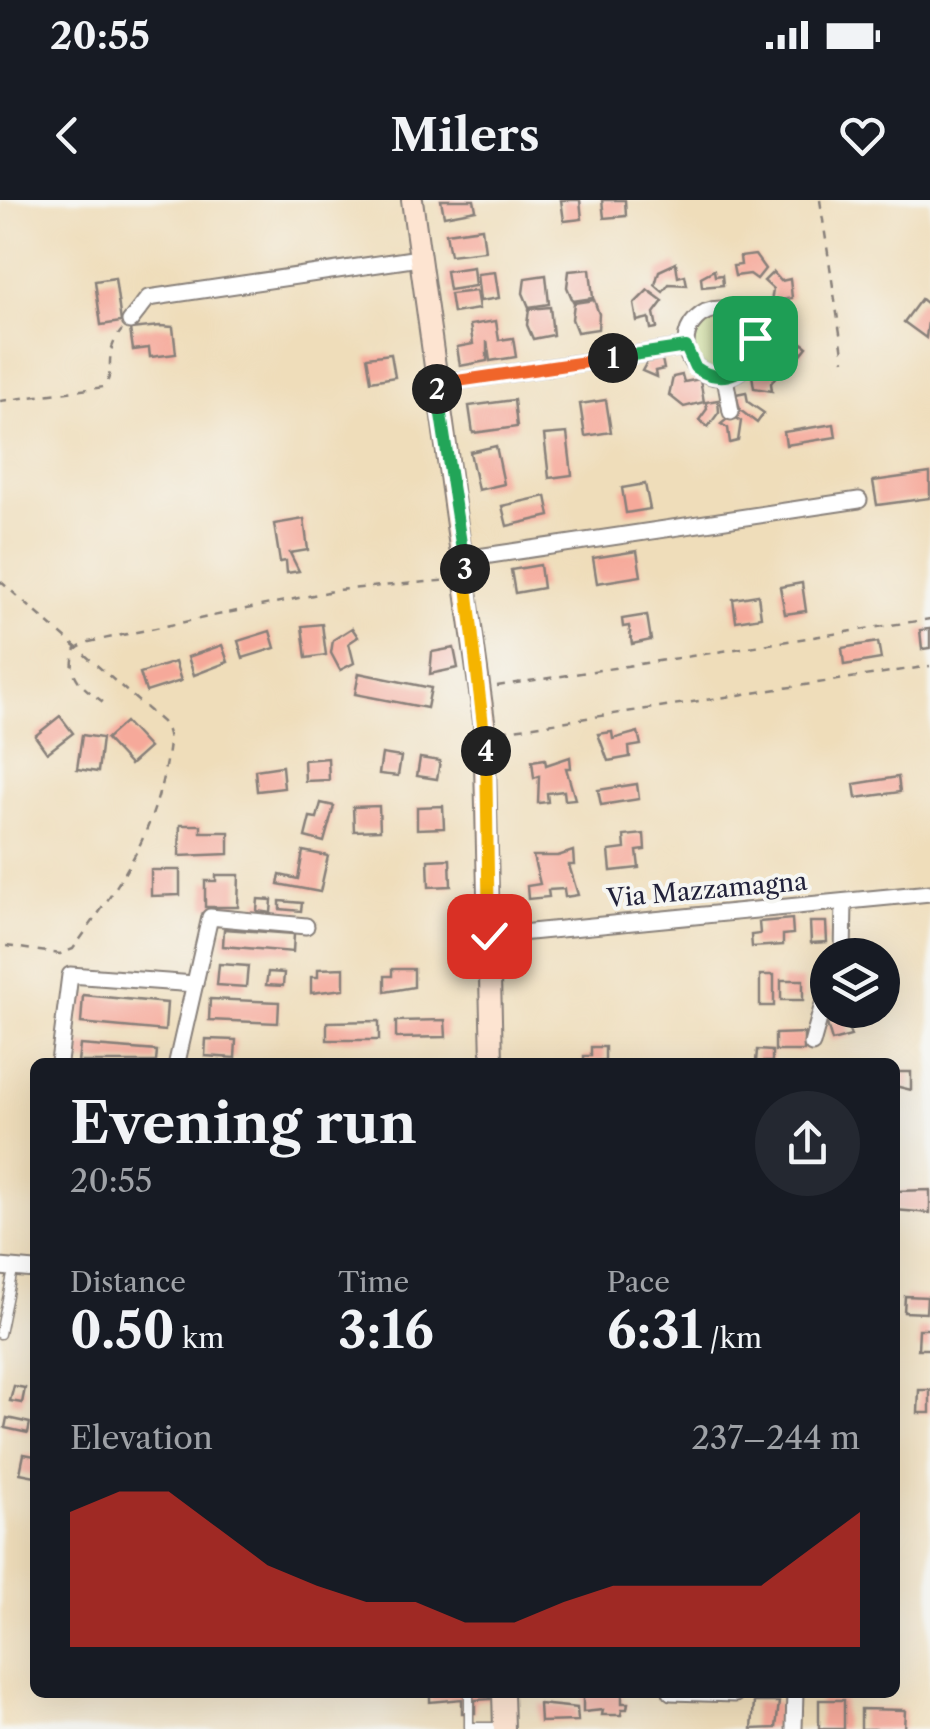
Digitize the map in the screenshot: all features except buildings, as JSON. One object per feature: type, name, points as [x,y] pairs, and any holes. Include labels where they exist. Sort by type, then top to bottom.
[{"type":"main road","points":[[412,200],[485,734],[492,1058]]},
{"type":"main road","points":[[503,1698],[504,1728]]},
{"type":"street","points":[[130,321],[148,298],[419,258]]},
{"type":"street","points":[[722,308],[744,317],[755,338],[751,360],[735,374],[724,377],[695,367],[686,347],[692,324],[710,310],[722,308]]},
{"type":"street","points":[[755,338],[786,333]]},
{"type":"street","points":[[437,384],[686,347]]},
{"type":"street","points":[[724,377],[731,412]]},
{"type":"street","points":[[465,569],[859,500]]},
{"type":"street","name":"Via Mazzamagna","points":[[489,936],[930,893]]},
{"type":"street","points":[[843,938],[844,902]]},
{"type":"street","points":[[178,1058],[210,918],[306,926]]},
{"type":"street","points":[[60,1058],[70,974],[195,984]]},
{"type":"street","points":[[812,1044],[816,1028]]},
{"type":"street","points":[[794,1729],[795,1698]]},
{"type":"lane","points":[[0,1334],[7,1268]]},
{"type":"lane","points":[[468,1698],[468,1727],[504,1728]]},
{"type":"path","points":[[820,200],[844,360]]},
{"type":"path","points":[[0,401],[104,387],[110,376],[111,343],[130,321]]},
{"type":"path","points":[[76,649],[89,642],[337,590],[465,569]]},
{"type":"path","points":[[0,580],[166,727],[169,746],[158,804],[145,842],[68,954],[0,945]]},
{"type":"path","points":[[480,689],[930,619]]},
{"type":"path","points":[[76,649],[72,672],[77,682],[102,702]]},
{"type":"path","points":[[485,734],[930,666]]},
{"type":"green space","points":[[720,314],[740,323],[749,343],[740,363],[720,372],[700,363],[691,343],[700,323]]},
{"type":"route","points":[[489,936],[484,721],[437,384],[686,347],[695,367],[714,377],[724,377],[735,374],[751,360],[755,338]]}]
